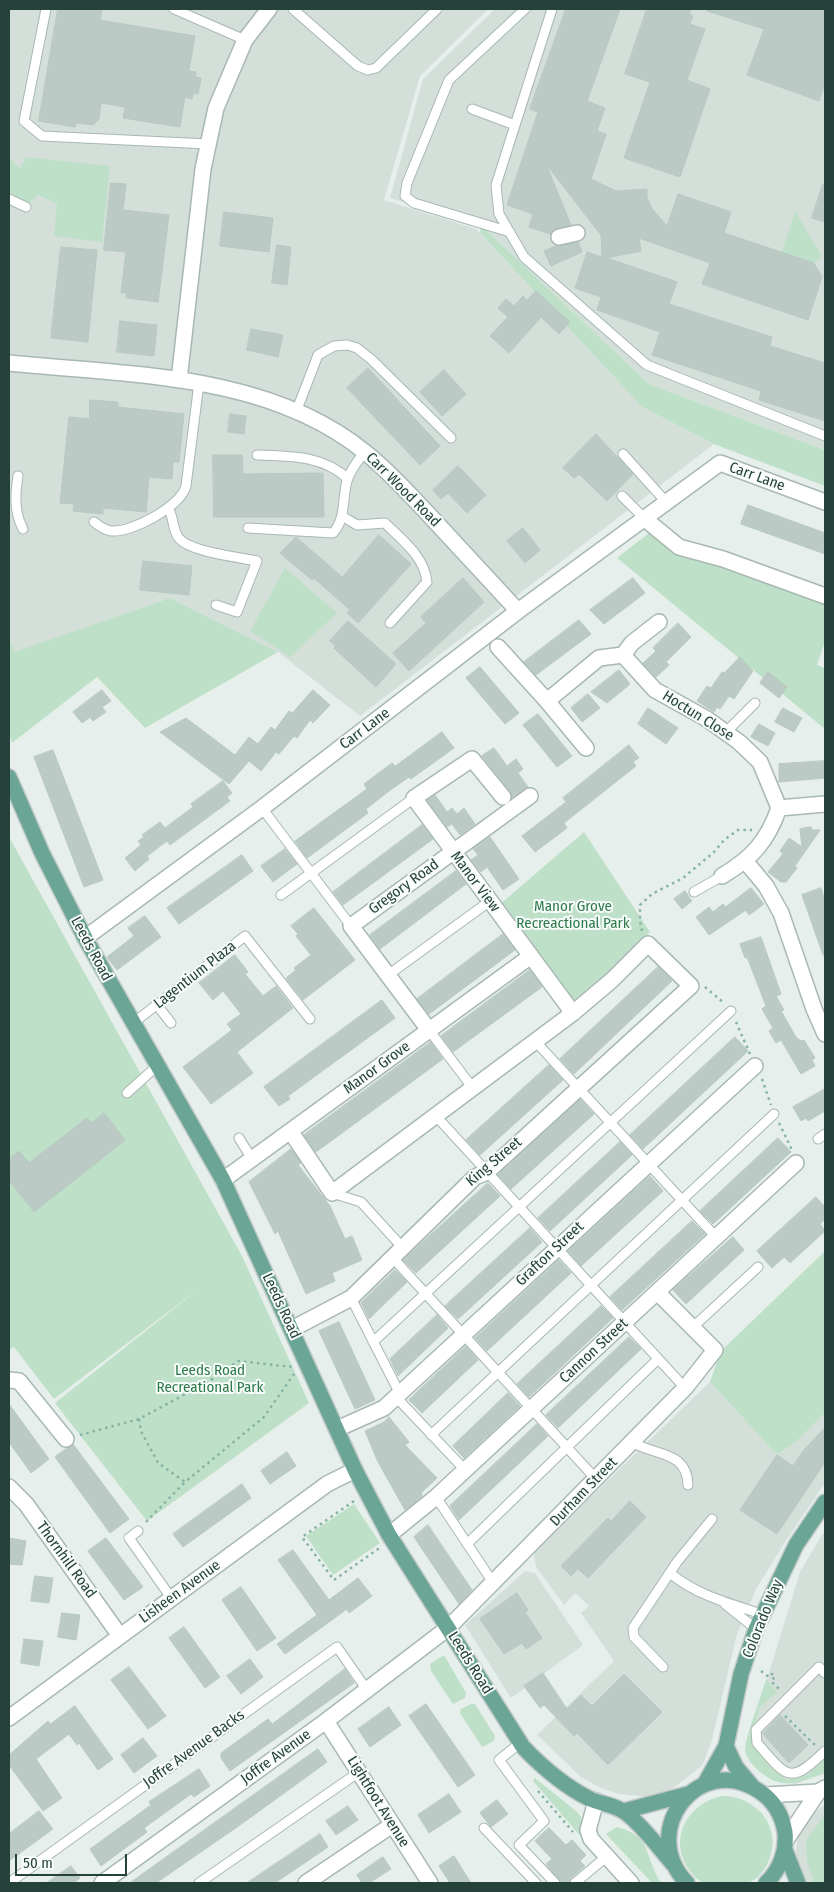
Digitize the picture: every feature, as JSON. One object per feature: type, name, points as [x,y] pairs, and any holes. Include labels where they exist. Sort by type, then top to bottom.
[{"type":"main road","name":"Leeds Road","points":[[9,777],[42,853],[85,938],[132,1024],[223,1180],[386,1540],[448,1628],[520,1743],[545,1770],[570,1788],[624,1812],[642,1828],[687,1883]]},
{"type":"main road","name":"Colorado Way","points":[[704,1785],[726,1746],[741,1674],[762,1614],[796,1545],[825,1502]]},
{"type":"main road","points":[[726,1746],[736,1766],[752,1786],[766,1795],[780,1816],[785,1845],[798,1883]]},
{"type":"main road","points":[[624,1812],[688,1794],[704,1785],[728,1781],[752,1786]]},
{"type":"main road","points":[[673,1864],[668,1845],[669,1826],[676,1809],[688,1794]]},
{"type":"main road","points":[[766,1883],[780,1864],[785,1845]]},
{"type":"street","points":[[179,380],[202,169],[216,108],[245,40],[269,9]]},
{"type":"street","points":[[559,237],[577,233]]},
{"type":"street","name":"Carr Wood Road","points":[[9,363],[179,380],[245,391],[315,419],[365,451],[390,474],[518,611]]},
{"type":"street","name":"Carr Lane","points":[[85,938],[262,808],[518,611],[720,463],[825,502]]},
{"type":"street","points":[[644,519],[679,547],[723,560],[825,596]]},
{"type":"street","points":[[547,701],[599,658],[623,655],[632,643],[659,622]]},
{"type":"street","points":[[498,647],[586,748]]},
{"type":"street","name":"Hoctun Close","points":[[623,655],[655,690],[707,719],[739,742],[760,762],[779,808]]},
{"type":"street","points":[[414,798],[472,759],[503,797]]},
{"type":"street","name":"Gregory Road","points":[[351,926],[530,796]]},
{"type":"street","name":"Manor View","points":[[414,798],[572,1013]]},
{"type":"street","points":[[722,876],[746,862],[764,838],[779,808],[825,804]]},
{"type":"street","points":[[746,862],[766,886],[781,913],[814,1009],[825,1034]]},
{"type":"street","points":[[351,926],[429,1030]]},
{"type":"street","points":[[291,1132],[332,1193],[572,1013],[612,980],[648,944]]},
{"type":"street","name":"King Street","points":[[292,1329],[351,1298],[476,1177],[486,1172],[691,986],[648,944]]},
{"type":"street","name":"Manor Grove","points":[[223,1180],[531,956]]},
{"type":"street","name":"Grafton Street","points":[[337,1429],[384,1408],[398,1396],[754,1066]]},
{"type":"street","name":"Cannon Street","points":[[386,1540],[436,1498],[796,1163]]},
{"type":"street","points":[[657,1292],[692,1328]]},
{"type":"street","name":"Durham Street","points":[[448,1628],[494,1584],[685,1388],[715,1350],[692,1328]]},
{"type":"street","points":[[9,1380],[19,1381],[66,1439]]},
{"type":"street","name":"Lisheen Avenue","points":[[9,1718],[327,1484],[354,1470]]},
{"type":"street","name":"Thornhill Road","points":[[9,1486],[26,1504],[120,1636]]},
{"type":"street","name":"Joffre Avenue","points":[[102,1883],[326,1721],[448,1628]]},
{"type":"street","name":"Lightfoot Avenue","points":[[326,1721],[430,1883]]},
{"type":"street","points":[[766,1795],[821,1790]]},
{"type":"street","points":[[785,1845],[821,1790]]},
{"type":"street","points":[[596,1801],[588,1830],[593,1843],[631,1883]]},
{"type":"street","points":[[306,1883],[392,1825]]},
{"type":"lane","points":[[46,9],[24,121],[42,136],[208,144]]},
{"type":"lane","points":[[174,9],[245,40]]},
{"type":"lane","points":[[293,9],[358,66],[368,70],[376,68],[436,9]]},
{"type":"lane","points":[[510,232],[414,202],[405,196],[407,183],[449,80],[524,9]]},
{"type":"lane","points":[[552,9],[496,185],[500,214],[524,256],[647,365],[825,436]]},
{"type":"lane","points":[[472,109],[515,125]]},
{"type":"lane","points":[[9,199],[26,207]]},
{"type":"lane","points":[[296,412],[318,356],[334,346],[347,345],[357,348],[372,360],[451,438]]},
{"type":"lane","points":[[94,522],[110,531],[119,531],[145,521],[181,498],[186,486],[199,383]]},
{"type":"lane","points":[[248,528],[332,533],[340,525],[343,496],[348,479],[355,464],[365,451]]},
{"type":"lane","points":[[623,454],[667,503]]},
{"type":"lane","points":[[257,455],[305,457],[340,471],[348,479]]},
{"type":"lane","points":[[18,476],[17,516],[24,529]]},
{"type":"lane","points":[[622,496],[644,519]]},
{"type":"lane","points":[[168,508],[172,515],[177,536],[187,546],[257,561],[237,612],[216,605]]},
{"type":"lane","points":[[342,516],[357,525],[385,523],[420,559],[428,582],[390,623]]},
{"type":"lane","points":[[725,733],[754,703]]},
{"type":"lane","points":[[281,895],[414,798]]},
{"type":"lane","points":[[262,808],[351,926]]},
{"type":"lane","points":[[694,892],[722,876]]},
{"type":"lane","points":[[388,975],[490,901]]},
{"type":"lane","name":"Lagentium Plaza","points":[[132,1024],[245,936],[310,1018]]},
{"type":"lane","points":[[157,1004],[171,1024]]},
{"type":"lane","points":[[373,1342],[731,1011]]},
{"type":"lane","points":[[429,1030],[472,1087]]},
{"type":"lane","points":[[536,1040],[716,1237]]},
{"type":"lane","points":[[127,1093],[157,1066]]},
{"type":"lane","points":[[431,1435],[774,1114]]},
{"type":"lane","points":[[436,1116],[685,1388]]},
{"type":"lane","points":[[239,1138],[252,1159]]},
{"type":"lane","points":[[332,1193],[361,1202],[425,1294],[596,1479]]},
{"type":"lane","points":[[692,1328],[758,1268]]},
{"type":"lane","points":[[351,1298],[398,1396],[431,1435],[466,1470]]},
{"type":"lane","points":[[468,1544],[658,1359]]},
{"type":"lane","points":[[632,1442],[677,1460],[686,1469],[688,1485]]},
{"type":"lane","points":[[436,1498],[494,1584]]},
{"type":"lane","points":[[663,1667],[634,1637],[633,1628],[670,1573],[712,1519]]},
{"type":"lane","points":[[138,1531],[129,1538],[172,1598]]},
{"type":"lane","points":[[670,1573],[680,1582],[721,1601],[762,1614]]},
{"type":"lane","points":[[721,1601],[756,1629]]},
{"type":"lane","name":"Joffre Avenue Backs","points":[[9,1883],[337,1647],[367,1690]]},
{"type":"lane","points":[[825,1673],[819,1667],[756,1730],[757,1742],[782,1771],[788,1774],[803,1771],[825,1751]]},
{"type":"lane","points":[[520,1743],[498,1760],[544,1821],[519,1845],[554,1883]]},
{"type":"lane","points":[[199,1883],[359,1772]]},
{"type":"lane","points":[[484,1828],[536,1883]]},
{"type":"lane","points":[[575,1883],[606,1857]]},
{"type":"path","points":[[648,944],[640,921],[640,905],[652,894],[683,878],[714,852],[724,840],[738,830],[754,830],[764,838]]},
{"type":"path","points":[[66,1439],[139,1419],[208,1382],[238,1361],[299,1368],[264,1417],[185,1482],[138,1531]]},
{"type":"path","points":[[139,1419],[141,1432],[158,1463],[185,1482]]},
{"type":"path","points":[[357,1498],[302,1536],[334,1580],[386,1540]]},
{"type":"shaded area","points":[[9,9],[488,9],[420,76],[384,200],[476,229],[642,407],[714,444],[360,716],[278,652],[170,598],[13,653],[9,637],[9,193],[29,204],[38,195],[57,204],[102,242],[9,158]]},
{"type":"shaded area","points":[[495,9],[825,9],[825,450],[649,384],[481,225],[390,198],[423,79]]},
{"type":"shaded area","points":[[710,1382],[777,1455],[798,1440],[825,1413],[825,1483],[756,1589],[737,1634],[712,1740],[702,1766],[673,1788],[650,1797],[619,1794],[601,1788],[581,1777],[537,1735],[614,1661],[581,1613],[589,1606],[575,1593],[564,1605],[536,1567],[534,1556],[536,1549]]},
{"type":"shaded area","points":[[825,1530],[825,1773],[796,1784],[774,1781],[750,1762],[745,1751],[800,1572]]},
{"type":"shaded area","points":[[525,1571],[535,1573],[583,1645],[511,1698],[465,1625]]},
{"type":"shaded area","points":[[825,1804],[825,1883],[805,1883],[796,1854],[798,1836],[812,1815]]},
{"type":"green space","points":[[26,157],[110,166],[102,242],[54,236],[57,204],[38,195],[29,204],[9,193],[9,158],[20,168]]},
{"type":"green space","points":[[795,211],[822,257],[814,263],[782,252]]},
{"type":"green space","points":[[481,225],[649,384],[825,450],[825,486],[714,444],[642,407],[480,233]]},
{"type":"green space","points":[[649,533],[825,604],[825,641],[817,665],[825,668],[825,729],[617,558]]},
{"type":"green space","points":[[285,568],[337,613],[290,657],[250,631]]},
{"type":"green space","points":[[170,598],[278,652],[145,728],[97,677],[12,743],[9,733],[9,637],[14,652]]},
{"type":"green space","name":"Manor Grove Recreactional Park","points":[[584,832],[650,932],[611,975],[573,1009],[498,906]]},
{"type":"green space","name":"Leeds Road Recreational Park","points":[[9,837],[242,1256],[309,1403],[147,1521],[55,1403],[201,1287],[54,1399],[14,1347],[9,1350]]},
{"type":"green space","points":[[825,1251],[825,1413],[798,1440],[777,1455],[710,1382],[721,1351]]},
{"type":"green space","points":[[354,1504],[380,1543],[333,1575],[306,1536]]},
{"type":"green space","points":[[444,1655],[466,1693],[465,1698],[453,1704],[431,1671],[430,1664]]},
{"type":"green space","points":[[766,1679],[777,1692],[759,1708],[752,1734],[752,1742],[783,1777],[788,1780],[809,1774],[825,1757],[825,1773],[797,1782],[780,1783],[764,1775],[746,1755],[746,1744]]},
{"type":"green space","points":[[475,1704],[495,1736],[494,1741],[482,1747],[460,1713],[461,1709]]},
{"type":"green space","points":[[535,1778],[581,1817],[582,1838],[533,1781]]},
{"type":"green space","points":[[722,1796],[735,1797],[756,1808],[770,1826],[772,1850],[768,1863],[758,1877],[748,1883],[704,1883],[691,1872],[682,1856],[680,1845],[681,1833],[691,1814],[710,1800]]},
{"type":"green space","points":[[825,1815],[825,1883],[814,1883],[807,1861],[806,1840]]},
{"type":"green space","points":[[617,1827],[629,1831],[642,1842],[661,1883],[652,1883],[606,1834]]},
{"type":"building","points":[[58,9],[102,9],[100,20],[195,36],[189,71],[196,72],[195,77],[201,78],[198,94],[193,93],[192,99],[185,97],[180,127],[123,118],[125,107],[101,103],[99,119],[93,125],[76,123],[75,127],[39,121]]},
{"type":"building","points":[[566,9],[620,9],[587,101],[605,108],[597,131],[606,134],[591,179],[616,191],[647,189],[647,197],[652,209],[667,226],[678,194],[731,212],[724,233],[814,263],[822,277],[808,320],[702,284],[710,263],[639,238],[641,251],[607,258],[677,282],[669,304],[772,337],[770,346],[825,363],[825,421],[759,400],[761,391],[652,355],[660,332],[597,310],[601,297],[575,288],[587,252],[602,257],[601,235],[546,164],[571,225],[557,228],[550,234],[529,227],[533,214],[507,205],[538,112],[530,109]]},
{"type":"building","points":[[647,9],[691,9],[689,14],[693,16],[690,24],[705,29],[687,80],[710,89],[680,177],[624,158],[650,82],[625,74]]},
{"type":"building","points":[[707,9],[825,9],[825,83],[819,101],[747,75],[764,29],[707,11]]},
{"type":"building","points":[[111,183],[126,184],[123,210],[169,215],[158,302],[126,298],[127,293],[121,293],[126,252],[104,250]]},
{"type":"building","points":[[823,184],[825,184],[825,222],[812,218]]},
{"type":"building","points":[[224,212],[273,218],[269,252],[220,246]]},
{"type":"building","points":[[578,242],[582,252],[551,266],[544,251],[556,246]]},
{"type":"building","points":[[277,245],[291,247],[287,285],[272,283]]},
{"type":"building","points":[[61,247],[97,250],[88,342],[51,338]]},
{"type":"building","points":[[536,291],[570,322],[559,334],[541,317],[509,353],[490,336],[508,317],[498,308],[506,299],[514,306],[523,296],[527,300]]},
{"type":"building","points":[[120,321],[157,325],[154,356],[117,352]]},
{"type":"building","points":[[251,329],[283,335],[278,357],[247,350]]},
{"type":"building","points":[[368,368],[440,446],[420,465],[347,388]]},
{"type":"building","points":[[444,370],[466,394],[442,416],[420,392]]},
{"type":"building","points":[[90,400],[118,402],[118,407],[184,414],[179,462],[173,462],[172,479],[149,477],[146,512],[103,508],[103,514],[73,511],[74,504],[60,503],[69,417],[89,419]]},
{"type":"building","points":[[230,414],[246,416],[244,434],[228,432]]},
{"type":"building","points":[[596,434],[633,474],[607,501],[579,474],[574,478],[563,468]]},
{"type":"building","points":[[213,455],[242,455],[243,474],[323,473],[324,517],[214,517]]},
{"type":"building","points":[[458,466],[486,495],[467,513],[448,493],[441,499],[433,490]]},
{"type":"building","points":[[748,505],[825,533],[825,554],[741,524]]},
{"type":"building","points":[[523,528],[540,550],[525,563],[507,541]]},
{"type":"building","points":[[379,535],[411,564],[358,623],[347,613],[350,610],[314,578],[312,580],[280,553],[296,537],[342,577]]},
{"type":"building","points":[[143,561],[192,566],[189,595],[140,590]]},
{"type":"building","points":[[463,578],[484,602],[409,671],[393,653],[426,623],[421,617]]},
{"type":"building","points":[[633,578],[645,593],[604,624],[590,610]]},
{"type":"building","points":[[579,620],[591,634],[536,675],[524,662]]},
{"type":"building","points":[[348,621],[396,664],[376,687],[334,648],[336,646],[330,641]]},
{"type":"building","points":[[678,623],[691,637],[666,662],[669,665],[656,677],[643,663],[656,651],[653,648]]},
{"type":"building","points":[[740,657],[753,671],[734,699],[729,696],[720,709],[717,707],[714,712],[697,701],[707,686],[711,688],[722,672],[724,673]]},
{"type":"building","points":[[480,667],[519,713],[505,724],[466,678]]},
{"type":"building","points":[[619,670],[630,684],[607,703],[591,692]]},
{"type":"building","points":[[768,672],[787,687],[779,698],[760,683]]},
{"type":"building","points":[[102,690],[111,701],[102,707],[106,712],[93,721],[90,717],[82,723],[73,712]]},
{"type":"building","points":[[313,690],[330,705],[313,723],[310,720],[297,738],[294,736],[279,754],[276,752],[261,771],[249,761],[229,784],[160,732],[186,718],[235,755],[249,737],[258,744],[271,727],[275,730],[289,711],[292,713]]},
{"type":"building","points":[[588,694],[600,708],[582,722],[571,708]]},
{"type":"building","points":[[648,708],[678,728],[666,744],[638,724]]},
{"type":"building","points":[[783,708],[802,718],[794,732],[775,722]]},
{"type":"building","points":[[538,714],[572,756],[557,767],[523,725]]},
{"type":"building","points":[[759,724],[775,733],[768,746],[751,737]]},
{"type":"building","points":[[442,732],[454,748],[411,779],[409,777],[389,791],[366,809],[368,813],[307,858],[295,841],[367,789],[364,784],[392,763],[395,766]]},
{"type":"building","points":[[629,745],[639,758],[633,762],[636,766],[564,823],[567,828],[535,852],[522,836],[566,802],[563,798]]},
{"type":"building","points":[[494,748],[507,766],[516,759],[523,769],[518,773],[528,787],[512,797],[510,791],[482,756]]},
{"type":"building","points":[[53,750],[103,880],[84,887],[34,757]]},
{"type":"building","points":[[825,761],[825,778],[779,782],[779,764]]},
{"type":"building","points":[[223,781],[232,793],[227,797],[230,801],[170,845],[167,841],[147,856],[149,859],[135,871],[125,858],[141,845],[138,841],[144,837],[142,835],[160,822],[165,828],[193,807],[191,804]]},
{"type":"building","points":[[435,795],[447,812],[452,808],[457,814],[464,808],[475,824],[460,835],[452,824],[447,827],[427,800]]},
{"type":"building","points":[[422,825],[433,839],[343,905],[333,892]]},
{"type":"building","points":[[811,827],[812,830],[820,830],[795,866],[797,868],[786,882],[781,882],[768,872],[783,854],[780,851],[789,838],[802,847],[800,829]]},
{"type":"building","points":[[490,837],[519,879],[503,890],[487,867],[481,872],[471,860],[478,855],[473,849]]},
{"type":"building","points":[[285,849],[297,864],[273,882],[261,866]]},
{"type":"building","points":[[242,855],[253,871],[179,924],[167,908]]},
{"type":"building","points":[[456,871],[466,884],[380,949],[370,935]]},
{"type":"building","points":[[751,888],[764,904],[749,915],[746,910],[709,935],[696,917],[709,907],[713,912],[723,904],[725,907]]},
{"type":"building","points":[[821,888],[825,901],[825,955],[823,955],[802,895]]},
{"type":"building","points":[[685,891],[692,901],[682,909],[674,899]]},
{"type":"building","points":[[314,908],[355,960],[303,1000],[286,978],[296,970],[294,968],[311,955],[296,936],[298,934],[291,926]]},
{"type":"building","points":[[145,916],[161,937],[117,970],[107,957],[134,936],[128,928]]},
{"type":"building","points":[[503,934],[515,950],[429,1014],[417,999]]},
{"type":"building","points":[[761,937],[781,994],[776,996],[784,1010],[781,1011],[796,1037],[801,1041],[804,1040],[815,1058],[812,1060],[815,1066],[801,1074],[781,1040],[776,1043],[769,1031],[773,1028],[762,1009],[766,1006],[740,944]]},
{"type":"building","points":[[235,955],[248,972],[245,974],[263,996],[276,986],[293,1008],[237,1052],[253,1073],[211,1104],[183,1067],[232,1030],[227,1024],[241,1014],[223,991],[213,1000],[199,983]]},
{"type":"building","points":[[658,967],[672,981],[574,1074],[560,1059]]},
{"type":"building","points":[[530,970],[542,987],[453,1052],[441,1036]]},
{"type":"building","points":[[382,1000],[395,1018],[288,1096],[290,1099],[279,1106],[264,1087]]},
{"type":"building","points":[[735,1037],[748,1051],[643,1149],[630,1135]]},
{"type":"building","points":[[431,1042],[443,1059],[316,1152],[304,1135]]},
{"type":"building","points":[[549,1065],[563,1080],[480,1155],[466,1140]]},
{"type":"building","points":[[825,1089],[825,1111],[808,1121],[806,1118],[801,1121],[793,1107]]},
{"type":"building","points":[[580,1099],[594,1114],[511,1189],[498,1175]]},
{"type":"building","points":[[104,1113],[125,1140],[34,1212],[9,1180],[9,1159],[19,1151],[29,1163],[87,1118],[91,1123]]},
{"type":"building","points":[[778,1138],[791,1152],[713,1224],[700,1211]]},
{"type":"building","points":[[620,1142],[632,1155],[550,1231],[538,1218]]},
{"type":"building","points":[[291,1149],[301,1163],[298,1165],[330,1206],[345,1239],[352,1236],[362,1260],[332,1273],[335,1281],[306,1294],[278,1231],[275,1234],[249,1182]]},
{"type":"building","points":[[650,1176],[663,1191],[581,1266],[568,1251]]},
{"type":"building","points":[[488,1183],[500,1196],[416,1273],[403,1260]]},
{"type":"building","points":[[816,1197],[825,1207],[825,1219],[820,1224],[825,1231],[790,1263],[784,1257],[772,1268],[757,1251]]},
{"type":"building","points":[[692,1221],[705,1234],[622,1310],[610,1297]]},
{"type":"building","points":[[530,1228],[542,1242],[458,1319],[445,1306]]},
{"type":"building","points":[[733,1237],[744,1250],[686,1304],[673,1290]]},
{"type":"building","points":[[559,1260],[571,1273],[487,1351],[475,1338]]},
{"type":"building","points":[[395,1270],[407,1282],[369,1319],[361,1303]]},
{"type":"building","points":[[601,1306],[613,1318],[529,1397],[517,1384]]},
{"type":"building","points":[[437,1315],[448,1328],[398,1376],[390,1359]]},
{"type":"building","points":[[339,1322],[375,1400],[355,1409],[319,1331]]},
{"type":"building","points":[[629,1337],[641,1349],[558,1428],[546,1415]]},
{"type":"building","points":[[466,1346],[478,1360],[422,1413],[409,1400]]},
{"type":"building","points":[[508,1393],[520,1406],[464,1458],[453,1446]]},
{"type":"building","points":[[9,1404],[49,1459],[31,1473],[9,1442]]},
{"type":"building","points":[[389,1417],[409,1442],[405,1445],[437,1478],[421,1493],[422,1496],[405,1510],[378,1462],[365,1431],[384,1422]]},
{"type":"building","points":[[537,1424],[548,1436],[459,1520],[450,1506]]},
{"type":"building","points":[[825,1428],[825,1462],[777,1534],[740,1510],[777,1455],[793,1466],[803,1451]]},
{"type":"building","points":[[73,1444],[129,1519],[110,1533],[55,1457]]},
{"type":"building","points":[[287,1452],[296,1466],[270,1484],[261,1471]]},
{"type":"building","points":[[242,1484],[251,1498],[183,1547],[173,1534]]},
{"type":"building","points":[[630,1501],[646,1517],[588,1578],[578,1569],[571,1576],[561,1566],[608,1518],[611,1521]]},
{"type":"building","points":[[428,1525],[472,1590],[459,1604],[414,1537]]},
{"type":"building","points":[[9,1538],[26,1541],[22,1565],[9,1564]]},
{"type":"building","points":[[106,1538],[143,1587],[124,1600],[88,1551]]},
{"type":"building","points":[[293,1550],[329,1600],[358,1578],[372,1596],[349,1613],[347,1609],[285,1654],[277,1644],[317,1615],[278,1560]]},
{"type":"building","points":[[35,1576],[53,1578],[49,1603],[31,1601]]},
{"type":"building","points":[[241,1587],[276,1638],[257,1651],[222,1600]]},
{"type":"building","points":[[517,1593],[528,1610],[525,1612],[542,1638],[526,1649],[522,1643],[504,1654],[480,1619]]},
{"type":"building","points":[[62,1613],[80,1615],[76,1640],[58,1637]]},
{"type":"building","points":[[184,1627],[220,1677],[205,1688],[169,1638]]},
{"type":"building","points":[[24,1639],[43,1641],[39,1666],[21,1663]]},
{"type":"building","points":[[250,1659],[263,1677],[241,1694],[227,1676]]},
{"type":"building","points":[[129,1667],[166,1716],[148,1729],[111,1680]]},
{"type":"building","points":[[345,1669],[354,1683],[230,1771],[221,1758],[221,1753],[268,1719],[272,1724]]},
{"type":"building","points":[[543,1673],[567,1709],[581,1695],[592,1706],[624,1674],[662,1712],[608,1765],[577,1733],[574,1736],[544,1705],[540,1708],[524,1686]]},
{"type":"building","points":[[426,1704],[475,1775],[458,1787],[409,1716]]},
{"type":"building","points":[[75,1706],[113,1759],[98,1770],[79,1743],[77,1745],[69,1734],[36,1759],[62,1798],[43,1811],[9,1765],[9,1755],[48,1721],[50,1724]]},
{"type":"building","points":[[389,1707],[401,1725],[370,1747],[358,1729]]},
{"type":"building","points":[[780,1715],[808,1745],[789,1763],[763,1734]]},
{"type":"building","points":[[143,1738],[157,1756],[134,1773],[121,1755]]},
{"type":"building","points":[[318,1749],[327,1762],[240,1825],[156,1883],[130,1883]]},
{"type":"building","points":[[199,1769],[210,1786],[194,1797],[191,1794],[144,1828],[147,1832],[101,1866],[90,1849],[151,1805],[149,1802]]},
{"type":"building","points":[[449,1794],[461,1812],[429,1833],[418,1815]]},
{"type":"building","points":[[497,1800],[508,1814],[491,1827],[480,1813]]},
{"type":"building","points":[[348,1806],[358,1820],[336,1835],[326,1821]]},
{"type":"building","points":[[39,1811],[53,1829],[9,1861],[9,1834]]},
{"type":"building","points":[[549,1828],[566,1845],[572,1840],[586,1855],[580,1861],[585,1866],[571,1878],[569,1883],[561,1883],[546,1864],[552,1859],[535,1841]]},
{"type":"building","points":[[320,1834],[328,1847],[275,1883],[247,1883]]},
{"type":"building","points":[[454,1856],[471,1883],[450,1883],[439,1866]]},
{"type":"building","points":[[383,1857],[391,1869],[369,1883],[362,1883],[357,1875]]},
{"type":"building","points":[[71,1866],[80,1878],[73,1883],[47,1883]]}]
